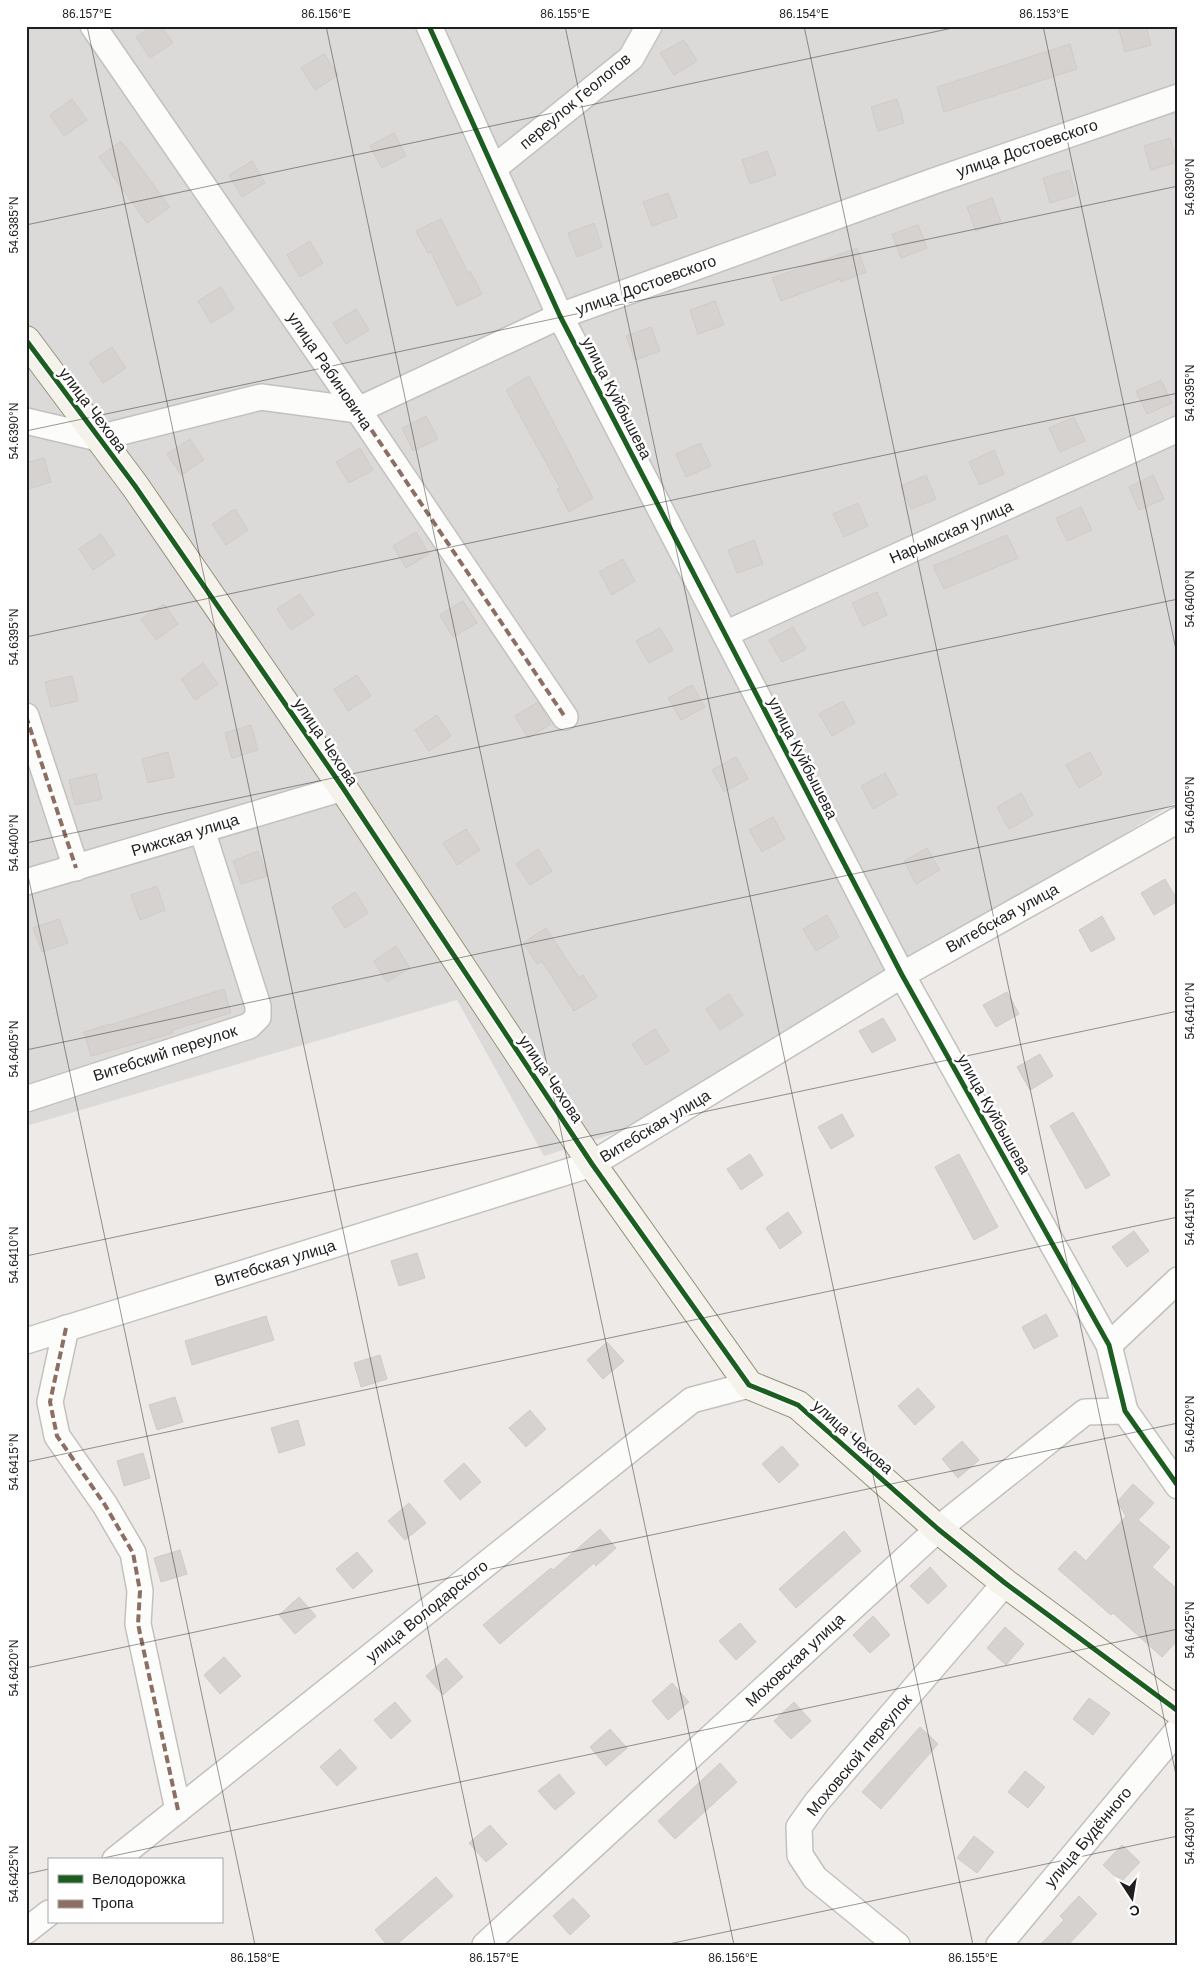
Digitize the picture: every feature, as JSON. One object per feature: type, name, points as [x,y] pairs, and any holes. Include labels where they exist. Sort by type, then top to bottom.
[{"type":"street","name":"улица Рабиновича","points":[[93,26],[358,410],[565,717]]},
{"type":"street","name":"улица Куйбышева","points":[[429,26],[560,316],[902,975],[1109,1345],[1125,1411],[1178,1486]]},
{"type":"street","name":"переулок Геологов","points":[[494,168],[631,58],[649,26]]},
{"type":"street","name":"улица Достоевского","points":[[358,410],[560,316],[934,180],[1178,97]]},
{"type":"street","name":"улица Чехова","points":[[26,340],[136,486],[343,788],[592,1164],[749,1384],[798,1405],[938,1529],[1005,1583],[1178,1711]]},
{"type":"street","points":[[26,421],[98,438],[261,397],[358,410]]},
{"type":"street","name":"Нарымская улица","points":[[725,634],[1178,429]]},
{"type":"street","points":[[26,716],[76,868]]},
{"type":"street","name":"Рижская улица","points":[[26,882],[343,788]]},
{"type":"street","name":"Витебская улица","points":[[26,1341],[592,1164],[902,975],[1178,820]]},
{"type":"street","name":"Витебский переулок","points":[[26,1099],[249,1026],[258,1017],[258,1006],[202,830]]},
{"type":"street","points":[[1109,1345],[1178,1280]]},
{"type":"street","points":[[66,1328],[50,1402],[57,1436],[105,1504],[133,1553],[140,1591],[138,1624],[178,1810]]},
{"type":"street","name":"улица Володарского","points":[[118,1858],[692,1400],[749,1384]]},
{"type":"street","name":"Моховская улица","points":[[485,1945],[938,1529],[1086,1412],[1125,1411]]},
{"type":"street","name":"Моховской переулок","points":[[897,1945],[814,1878],[800,1855],[799,1828],[816,1803],[1005,1583]]},
{"type":"street","name":"улица Будённого","points":[[999,1945],[1178,1730]]},
{"type":"street","points":[[26,1931],[48,1914]]},
{"type":"shaded area","points":[[26,26],[1178,26],[1178,801],[1018,899],[616,1133],[544,1156],[457,1000],[26,1126]]},
{"type":"building","points":[[152,26],[161,26],[173,43],[150,58],[136,37]]},
{"type":"building","points":[[1118,26],[1146,26],[1151,45],[1125,52]]},
{"type":"building","points":[[684,40],[697,61],[674,75],[660,53]]},
{"type":"building","points":[[1070,44],[1077,69],[944,112],[937,87]]},
{"type":"building","points":[[324,54],[338,75],[315,90],[301,68]]},
{"type":"building","points":[[72,99],[87,120],[64,136],[50,115]]},
{"type":"building","points":[[897,99],[904,123],[878,131],[871,107]]},
{"type":"building","points":[[394,133],[406,156],[382,168],[370,146]]},
{"type":"building","points":[[1170,138],[1177,162],[1151,170],[1144,146]]},
{"type":"building","points":[[121,141],[170,207],[147,223],[99,157]]},
{"type":"building","points":[[767,151],[776,175],[750,184],[742,160]]},
{"type":"building","points":[[252,161],[265,183],[242,197],[229,175]]},
{"type":"building","points":[[1069,170],[1076,195],[1050,203],[1043,178]]},
{"type":"building","points":[[668,193],[677,217],[652,226],[643,202]]},
{"type":"building","points":[[992,198],[1001,222],[976,231],[967,207]]},
{"type":"building","points":[[441,219],[468,273],[470,271],[482,294],[457,306],[431,252],[428,253],[416,231]]},
{"type":"building","points":[[594,223],[602,247],[577,257],[568,233]]},
{"type":"building","points":[[918,225],[927,248],[901,258],[892,234]]},
{"type":"building","points":[[310,241],[323,263],[300,277],[287,255]]},
{"type":"building","points":[[857,248],[866,272],[841,282],[840,279],[781,301],[772,278]]},
{"type":"building","points":[[221,287],[234,309],[211,323],[198,301]]},
{"type":"building","points":[[715,301],[724,325],[698,334],[690,310]]},
{"type":"building","points":[[356,309],[369,330],[346,344],[333,323]]},
{"type":"building","points":[[651,327],[660,351],[635,360],[626,336]]},
{"type":"building","points":[[112,347],[126,368],[103,383],[89,362]]},
{"type":"building","points":[[529,376],[593,498],[569,512],[557,489],[560,488],[506,390]]},
{"type":"building","points":[[1161,380],[1172,403],[1147,414],[1136,391]]},
{"type":"building","points":[[426,416],[438,439],[413,451],[402,428]]},
{"type":"building","points":[[1074,417],[1085,441],[1060,452],[1049,428]]},
{"type":"building","points":[[190,439],[204,460],[181,475],[167,454]]},
{"type":"building","points":[[700,443],[711,466],[686,477],[676,454]]},
{"type":"building","points":[[360,448],[373,470],[349,483],[336,462]]},
{"type":"building","points":[[994,450],[1004,474],[980,485],[969,462]]},
{"type":"building","points":[[44,458],[51,482],[26,490],[26,463]]},
{"type":"building","points":[[926,475],[936,499],[911,509],[901,486]]},
{"type":"building","points":[[1153,475],[1164,499],[1139,510],[1129,487]]},
{"type":"building","points":[[858,503],[868,526],[844,537],[833,514]]},
{"type":"building","points":[[1081,507],[1092,530],[1067,541],[1056,518]]},
{"type":"building","points":[[235,509],[248,530],[226,545],[212,524]]},
{"type":"building","points":[[416,532],[429,554],[406,568],[393,546]]},
{"type":"building","points":[[101,534],[115,555],[93,570],[79,549]]},
{"type":"building","points":[[1007,535],[1018,558],[944,589],[933,566]]},
{"type":"building","points":[[754,540],[763,564],[737,573],[728,550]]},
{"type":"building","points":[[623,559],[635,581],[612,595],[599,572]]},
{"type":"building","points":[[877,592],[887,615],[863,626],[852,603]]},
{"type":"building","points":[[300,594],[314,615],[291,630],[277,609]]},
{"type":"building","points":[[463,601],[477,623],[453,637],[440,615]]},
{"type":"building","points":[[164,604],[178,624],[156,640],[141,619]]},
{"type":"building","points":[[793,627],[806,649],[782,662],[769,640]]},
{"type":"building","points":[[660,628],[673,650],[649,663],[636,641]]},
{"type":"building","points":[[203,663],[218,684],[195,700],[181,679]]},
{"type":"building","points":[[357,675],[371,696],[348,711],[334,689]]},
{"type":"building","points":[[72,676],[78,701],[51,707],[45,682]]},
{"type":"building","points":[[692,685],[705,707],[681,720],[668,698]]},
{"type":"building","points":[[843,701],[855,723],[832,736],[819,714]]},
{"type":"building","points":[[538,702],[551,724],[528,738],[515,716]]},
{"type":"building","points":[[437,715],[451,736],[429,751],[415,730]]},
{"type":"building","points":[[251,725],[258,750],[232,758],[225,733]]},
{"type":"building","points":[[168,752],[174,777],[148,783],[142,759]]},
{"type":"building","points":[[1090,752],[1102,774],[1079,788],[1066,765]]},
{"type":"building","points":[[736,757],[748,779],[724,792],[712,770]]},
{"type":"building","points":[[885,773],[897,795],[873,809],[861,786]]},
{"type":"building","points":[[96,774],[102,799],[75,805],[69,780]]},
{"type":"building","points":[[1021,793],[1033,815],[1009,829],[997,807]]},
{"type":"building","points":[[773,817],[785,839],[762,852],[749,830]]},
{"type":"building","points":[[466,829],[480,850],[457,865],[443,843]]},
{"type":"building","points":[[927,848],[940,870],[916,884],[904,861]]},
{"type":"building","points":[[538,849],[552,871],[530,885],[516,864]]},
{"type":"building","points":[[258,851],[267,876],[241,884],[233,861]]},
{"type":"building","points":[[1165,879],[1178,901],[1154,915],[1141,893]]},
{"type":"building","points":[[157,886],[165,910],[140,920],[131,895]]},
{"type":"building","points":[[355,892],[368,913],[345,928],[332,907]]},
{"type":"building","points":[[827,915],[839,937],[816,951],[803,929]]},
{"type":"building","points":[[1102,916],[1115,939],[1091,952],[1079,930]]},
{"type":"building","points":[[59,919],[68,943],[42,952],[33,928]]},
{"type":"building","points":[[546,928],[579,978],[583,975],[597,997],[574,1011],[542,961],[537,964],[523,943]]},
{"type":"building","points":[[396,946],[410,968],[387,982],[374,961]]},
{"type":"building","points":[[224,989],[231,1013],[172,1030],[173,1033],[91,1056],[84,1032]]},
{"type":"building","points":[[1007,992],[1019,1014],[996,1027],[983,1005]]},
{"type":"building","points":[[729,994],[743,1015],[720,1030],[706,1009]]},
{"type":"building","points":[[883,1018],[896,1040],[872,1053],[859,1031]]},
{"type":"building","points":[[655,1029],[669,1051],[646,1065],[632,1044]]},
{"type":"building","points":[[1040,1054],[1053,1076],[1030,1090],[1017,1067]]},
{"type":"building","points":[[1073,1112],[1110,1175],[1086,1189],[1050,1126]]},
{"type":"building","points":[[842,1114],[854,1136],[831,1149],[818,1127]]},
{"type":"building","points":[[750,1154],[763,1175],[741,1190],[727,1169]]},
{"type":"building","points":[[959,1154],[998,1227],[974,1240],[935,1167]]},
{"type":"building","points":[[788,1212],[802,1233],[780,1249],[766,1228]]},
{"type":"building","points":[[1134,1231],[1149,1251],[1127,1267],[1112,1247]]},
{"type":"building","points":[[417,1253],[425,1278],[399,1286],[391,1261]]},
{"type":"building","points":[[1046,1314],[1058,1336],[1034,1349],[1022,1327]]},
{"type":"building","points":[[266,1316],[274,1340],[192,1365],[185,1341]]},
{"type":"building","points":[[607,1342],[624,1361],[603,1379],[587,1360]]},
{"type":"building","points":[[380,1355],[387,1379],[361,1387],[354,1363]]},
{"type":"building","points":[[918,1388],[935,1407],[915,1425],[898,1406]]},
{"type":"building","points":[[175,1397],[183,1422],[157,1430],[149,1405]]},
{"type":"building","points":[[530,1410],[546,1429],[526,1447],[509,1428]]},
{"type":"building","points":[[298,1420],[305,1445],[279,1453],[271,1428]]},
{"type":"building","points":[[962,1441],[979,1460],[958,1478],[942,1459]]},
{"type":"building","points":[[782,1446],[799,1465],[779,1483],[762,1464]]},
{"type":"building","points":[[143,1453],[150,1478],[124,1486],[117,1461]]},
{"type":"building","points":[[464,1463],[481,1482],[460,1500],[444,1481]]},
{"type":"building","points":[[1133,1484],[1154,1503],[1138,1520],[1170,1547],[1152,1567],[1178,1590],[1178,1640],[1162,1657],[1113,1613],[1111,1615],[1058,1569],[1075,1551],[1086,1561],[1126,1516],[1117,1502]]},
{"type":"building","points":[[409,1503],[426,1523],[405,1540],[388,1521]]},
{"type":"building","points":[[600,1529],[616,1548],[596,1566],[594,1563],[500,1644],[483,1625],[551,1568],[553,1570]]},
{"type":"building","points":[[844,1531],[861,1551],[796,1608],[779,1589]]},
{"type":"building","points":[[180,1550],[187,1574],[161,1582],[154,1558]]},
{"type":"building","points":[[357,1552],[373,1571],[353,1589],[336,1569]]},
{"type":"building","points":[[930,1567],[947,1586],[928,1604],[910,1586]]},
{"type":"building","points":[[299,1597],[316,1616],[295,1634],[279,1615]]},
{"type":"building","points":[[873,1616],[890,1635],[870,1653],[853,1635]]},
{"type":"building","points":[[740,1623],[756,1642],[736,1660],[719,1641]]},
{"type":"building","points":[[1005,1627],[1024,1644],[1006,1665],[987,1648]]},
{"type":"building","points":[[224,1657],[241,1676],[220,1694],[204,1675]]},
{"type":"building","points":[[446,1658],[463,1677],[443,1695],[426,1676]]},
{"type":"building","points":[[672,1683],[689,1702],[668,1720],[652,1701]]},
{"type":"building","points":[[1089,1698],[1110,1713],[1093,1735],[1073,1719]]},
{"type":"building","points":[[395,1702],[411,1721],[391,1739],[374,1720]]},
{"type":"building","points":[[794,1702],[811,1721],[791,1739],[774,1721]]},
{"type":"building","points":[[920,1727],[938,1744],[881,1809],[862,1792]]},
{"type":"building","points":[[610,1729],[627,1748],[606,1766],[590,1747]]},
{"type":"building","points":[[340,1749],[357,1768],[337,1786],[320,1767]]},
{"type":"building","points":[[720,1763],[737,1782],[675,1839],[658,1821]]},
{"type":"building","points":[[1025,1771],[1045,1787],[1028,1808],[1008,1792]]},
{"type":"building","points":[[559,1774],[575,1793],[555,1810],[538,1791]]},
{"type":"building","points":[[490,1825],[507,1844],[486,1862],[469,1843]]},
{"type":"building","points":[[974,1836],[994,1852],[977,1873],[957,1858]]},
{"type":"building","points":[[1122,1845],[1140,1862],[1121,1882],[1103,1865]]},
{"type":"building","points":[[436,1877],[453,1896],[396,1945],[387,1945],[375,1930]]},
{"type":"building","points":[[1079,1896],[1097,1914],[1068,1945],[1040,1945],[1064,1920],[1060,1916]]},
{"type":"building","points":[[573,1898],[590,1916],[570,1935],[553,1916]]},
{"type":"marked path","points":[[358,410],[565,717]]},
{"type":"marked path","points":[[26,716],[76,868]]},
{"type":"marked path","points":[[66,1328],[50,1402],[57,1436],[105,1505],[133,1553],[140,1591],[138,1624],[178,1810]]},
{"type":"cycle path","points":[[429,26],[560,316],[902,975],[1109,1345],[1125,1411],[1178,1486]]},
{"type":"cycle path","points":[[26,340],[135,486],[343,788],[592,1164],[749,1385],[798,1405],[938,1529],[1005,1583],[1178,1711]]}]
